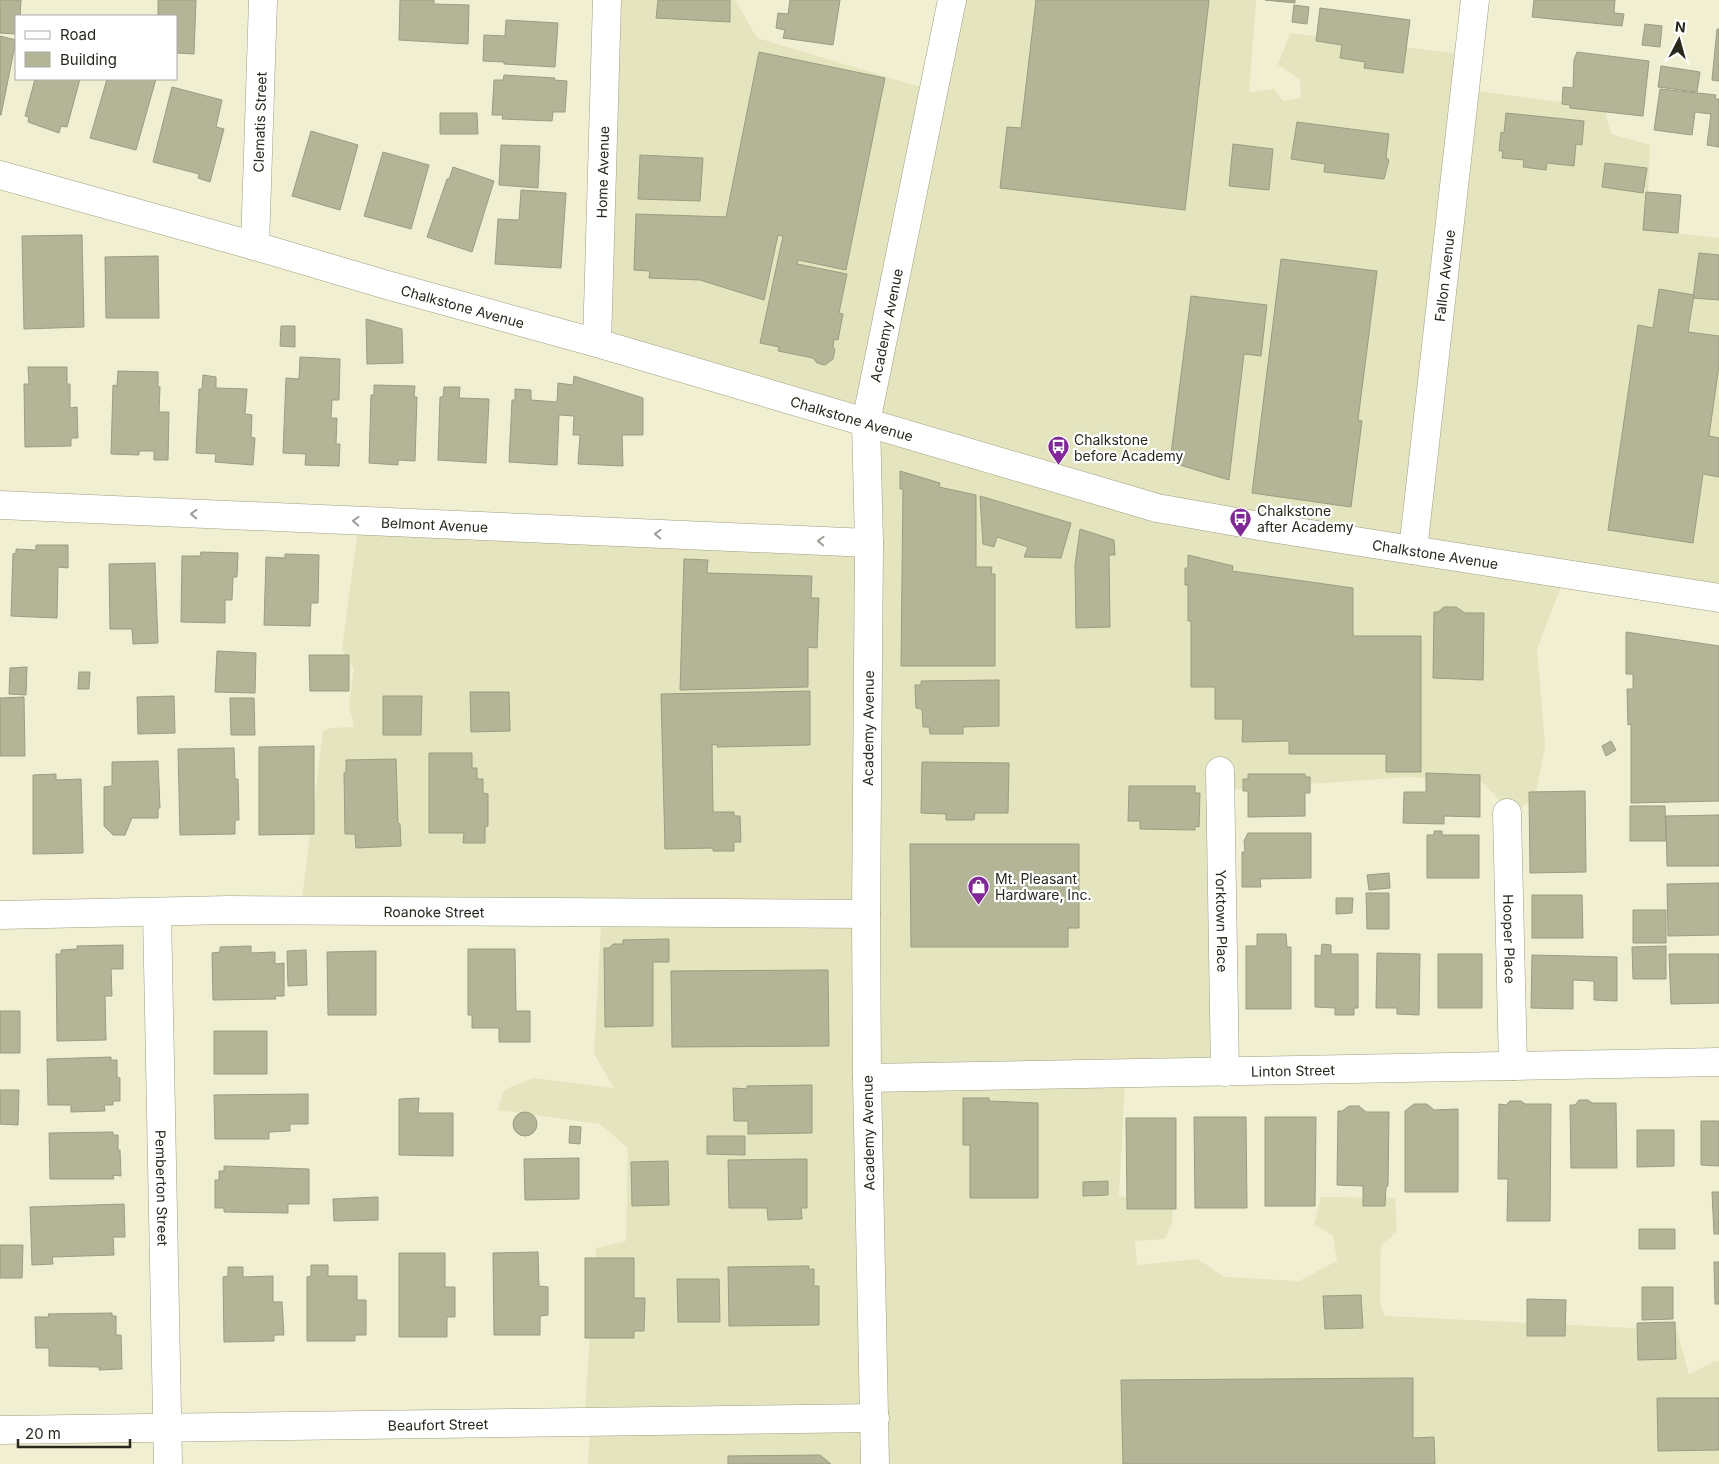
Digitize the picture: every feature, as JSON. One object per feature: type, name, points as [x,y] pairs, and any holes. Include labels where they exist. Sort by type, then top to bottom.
[{"type":"street","name":"Clematis Street","points":[[255,246],[263,0]]},
{"type":"street","name":"Home Avenue","points":[[597,343],[607,0]]},
{"type":"street","name":"Academy Avenue","points":[[875,1464],[867,1078],[866,914],[869,543],[866,422],[952,0]]},
{"type":"street","name":"Fallon Avenue","points":[[1413,550],[1475,0]]},
{"type":"street","name":"Chalkstone Avenue","points":[[0,175],[597,343],[1158,508],[1265,527],[1719,598]]},
{"type":"street","name":"Belmont Avenue","points":[[0,505],[869,543]]},
{"type":"street","name":"Yorktown Place","points":[[1220,771],[1225,1072]]},
{"type":"street","name":"Hooper Place","points":[[1507,813],[1513,1066]]},
{"type":"street","name":"Roanoke Street","points":[[0,915],[239,910],[866,914]]},
{"type":"street","name":"Pemberton Street","points":[[157,912],[168,1464]]},
{"type":"street","name":"Linton Street","points":[[867,1078],[1719,1062]]},
{"type":"street","name":"Beaufort Street","points":[[0,1430],[875,1418]]},
{"type":"shaded area","points":[[611,0],[735,0],[757,38],[933,91],[956,0],[1256,0],[1249,92],[1274,89],[1283,101],[1301,98],[1300,79],[1278,65],[1290,33],[1468,55],[1470,90],[1604,108],[1611,134],[1650,145],[1648,197],[1675,233],[1719,238],[1719,601],[1562,584],[1537,649],[1545,746],[1535,798],[1512,813],[1481,781],[1408,777],[1225,790],[1225,1065],[1125,1079],[1119,1196],[1173,1206],[1172,1222],[1165,1239],[1135,1241],[1137,1265],[1198,1259],[1224,1277],[1299,1281],[1337,1261],[1333,1236],[1314,1224],[1321,1197],[1395,1198],[1397,1232],[1381,1245],[1380,1303],[1385,1316],[1677,1330],[1689,1375],[1715,1361],[1719,1361],[1719,1464],[588,1464],[590,1430],[585,1407],[596,1248],[626,1241],[628,1148],[600,1124],[498,1110],[504,1090],[533,1078],[614,1088],[594,1054],[602,910],[302,900],[323,731],[330,728],[354,727],[349,705],[354,669],[342,649],[359,520],[870,538],[867,429],[606,350]]},
{"type":"building","points":[[0,0],[21,0],[20,15],[15,15],[15,34],[0,33]]},
{"type":"building","points":[[158,0],[196,0],[194,54],[178,53],[178,15],[158,15]]},
{"type":"building","points":[[400,0],[434,0],[434,4],[469,5],[468,44],[399,40]]},
{"type":"building","points":[[658,0],[730,0],[730,22],[656,18]]},
{"type":"building","points":[[790,0],[840,0],[833,45],[783,38],[785,30],[776,28],[778,13],[788,14]]},
{"type":"building","points":[[1036,0],[1209,0],[1185,210],[1000,188],[1007,127],[1021,128]]},
{"type":"building","points":[[1265,0],[1295,0],[1295,3]]},
{"type":"building","points":[[1534,0],[1615,0],[1614,13],[1624,14],[1622,26],[1532,17]]},
{"type":"building","points":[[1294,5],[1309,7],[1307,24],[1292,22]]},
{"type":"building","points":[[1320,8],[1410,20],[1403,73],[1364,68],[1365,62],[1340,58],[1342,45],[1316,41]]},
{"type":"building","points":[[506,20],[558,23],[555,67],[483,61],[484,35],[505,36]]},
{"type":"building","points":[[1645,24],[1662,26],[1660,47],[1642,45]]},
{"type":"building","points":[[1717,29],[1719,29],[1719,81],[1712,80]]},
{"type":"building","points":[[0,36],[15,40],[15,45],[0,115]]},
{"type":"building","points":[[759,52],[885,78],[846,270],[798,260],[797,264],[847,274],[839,313],[843,314],[838,340],[834,339],[833,347],[835,350],[833,359],[825,365],[817,363],[813,358],[778,351],[779,347],[760,343],[783,236],[778,235],[764,300],[700,280],[649,278],[650,271],[634,270],[636,214],[726,217]]},
{"type":"building","points":[[1577,52],[1649,61],[1643,116],[1570,108],[1570,105],[1562,104],[1563,87],[1573,88],[1574,60]]},
{"type":"building","points":[[1661,66],[1700,72],[1697,92],[1658,87]]},
{"type":"building","points":[[504,75],[555,78],[554,80],[567,81],[565,112],[553,112],[552,121],[502,119],[503,115],[492,115],[494,80],[503,80]]},
{"type":"building","points":[[35,80],[80,80],[67,127],[61,126],[59,133],[28,122],[29,117],[25,116]]},
{"type":"building","points":[[107,80],[156,80],[136,150],[90,138]]},
{"type":"building","points":[[172,87],[222,100],[216,127],[224,129],[210,182],[198,178],[199,174],[153,162]]},
{"type":"building","points":[[1660,89],[1716,95],[1715,99],[1719,99],[1719,147],[1707,145],[1711,114],[1695,112],[1692,135],[1654,130]]},
{"type":"building","points":[[440,113],[477,113],[478,134],[440,134]]},
{"type":"building","points":[[1506,113],[1584,121],[1582,145],[1576,144],[1574,166],[1547,163],[1546,170],[1523,167],[1524,160],[1502,158],[1503,151],[1499,151],[1501,132],[1504,133]]},
{"type":"building","points":[[1297,122],[1389,134],[1386,157],[1389,160],[1384,179],[1324,172],[1325,164],[1291,159]]},
{"type":"building","points":[[311,131],[358,145],[340,210],[292,196]]},
{"type":"building","points":[[1233,144],[1273,149],[1269,190],[1229,186]]},
{"type":"building","points":[[501,145],[540,146],[538,188],[499,185]]},
{"type":"building","points":[[383,152],[429,165],[411,229],[364,216]]},
{"type":"building","points":[[640,155],[703,158],[700,201],[638,199]]},
{"type":"building","points":[[1605,163],[1647,168],[1643,193],[1602,187]]},
{"type":"building","points":[[453,167],[494,181],[472,252],[427,237]]},
{"type":"building","points":[[521,190],[566,193],[561,268],[495,264],[498,219],[519,220]]},
{"type":"building","points":[[1646,192],[1681,195],[1678,233],[1643,230]]},
{"type":"building","points":[[82,235],[84,327],[24,329],[22,236]]},
{"type":"building","points":[[1699,253],[1719,255],[1719,300],[1693,298]]},
{"type":"building","points":[[158,256],[159,318],[106,318],[105,257]]},
{"type":"building","points":[[1281,259],[1377,271],[1358,420],[1362,421],[1351,507],[1252,493]]},
{"type":"building","points":[[1659,289],[1694,295],[1688,332],[1719,336],[1719,365],[1709,436],[1719,438],[1719,477],[1703,474],[1693,543],[1608,530],[1638,325],[1653,328]]},
{"type":"building","points":[[1191,296],[1267,305],[1261,356],[1244,354],[1229,480],[1170,462]]},
{"type":"building","points":[[366,319],[402,329],[403,363],[367,364]]},
{"type":"building","points":[[281,326],[295,326],[295,347],[280,346]]},
{"type":"building","points":[[300,357],[340,359],[339,400],[332,400],[331,418],[337,418],[336,444],[340,444],[339,466],[305,465],[306,454],[283,453],[286,378],[299,379]]},
{"type":"building","points":[[28,367],[67,367],[67,384],[70,384],[70,408],[77,407],[78,438],[71,438],[71,446],[25,447],[24,384],[29,384]]},
{"type":"building","points":[[118,371],[158,372],[158,387],[160,387],[159,412],[169,412],[168,460],[154,460],[154,451],[139,451],[139,455],[111,454],[113,385],[117,386]]},
{"type":"building","points":[[203,375],[216,377],[216,388],[247,389],[245,414],[252,415],[251,437],[255,438],[253,465],[215,462],[216,454],[196,453],[199,389],[202,389]]},
{"type":"building","points":[[574,376],[643,398],[643,435],[622,435],[623,466],[578,464],[580,435],[573,435],[574,416],[559,415],[557,465],[509,462],[512,400],[515,400],[515,389],[531,390],[531,400],[557,402],[558,383],[573,385]]},
{"type":"building","points":[[374,385],[415,386],[414,397],[417,397],[415,461],[398,460],[398,465],[369,463],[371,395],[374,395]]},
{"type":"building","points":[[444,387],[460,387],[459,398],[489,399],[486,463],[438,460],[440,397],[443,397]]},
{"type":"building","points":[[900,471],[940,483],[939,487],[976,495],[976,567],[992,567],[991,574],[995,574],[995,666],[901,666],[903,489],[900,489]]},
{"type":"building","points":[[980,496],[1071,523],[1061,558],[1024,557],[1028,547],[997,537],[994,547],[983,544]]},
{"type":"building","points":[[1080,529],[1114,540],[1115,555],[1109,555],[1110,627],[1076,628],[1075,565]]},
{"type":"building","points":[[36,545],[68,545],[68,568],[58,567],[57,618],[11,616],[13,554],[16,553],[16,549],[36,550]]},
{"type":"building","points":[[201,552],[238,553],[237,577],[233,577],[232,600],[225,600],[225,623],[181,622],[182,556],[200,556]]},
{"type":"building","points":[[285,554],[319,555],[318,603],[311,603],[310,626],[264,625],[266,557],[285,558]]},
{"type":"building","points":[[1188,555],[1233,566],[1232,571],[1353,588],[1353,636],[1421,636],[1421,772],[1386,772],[1386,754],[1289,754],[1289,741],[1242,742],[1243,719],[1215,719],[1215,687],[1191,687],[1191,621],[1188,621],[1188,585],[1185,585],[1185,568],[1188,568]]},
{"type":"building","points":[[684,559],[708,560],[707,573],[812,576],[811,598],[819,598],[817,648],[808,647],[808,687],[680,690]]},
{"type":"building","points":[[155,563],[158,643],[133,644],[132,629],[110,629],[109,564]]},
{"type":"building","points":[[1444,607],[1456,607],[1465,613],[1484,613],[1483,680],[1433,678],[1434,612],[1438,612]]},
{"type":"building","points":[[1626,632],[1719,646],[1719,801],[1631,803],[1631,724],[1628,725],[1627,689],[1633,689],[1633,674],[1626,674]]},
{"type":"building","points":[[217,651],[256,653],[255,693],[215,692]]},
{"type":"building","points":[[309,655],[349,655],[349,691],[310,691]]},
{"type":"building","points":[[27,667],[26,695],[9,694],[10,668]]},
{"type":"building","points":[[79,672],[90,672],[89,689],[78,689]]},
{"type":"building","points":[[999,680],[999,726],[963,727],[963,734],[930,734],[929,727],[923,727],[922,709],[916,708],[915,685],[921,685],[921,681]]},
{"type":"building","points":[[810,691],[810,745],[717,747],[717,744],[712,745],[713,812],[734,812],[734,816],[740,816],[741,842],[734,842],[734,851],[713,851],[713,848],[665,849],[661,694]]},
{"type":"building","points":[[470,692],[509,692],[510,731],[471,732]]},
{"type":"building","points":[[174,696],[175,733],[138,734],[137,697]]},
{"type":"building","points":[[383,696],[422,696],[421,735],[383,735]]},
{"type":"building","points":[[24,697],[25,756],[0,756],[0,698]]},
{"type":"building","points":[[230,698],[254,698],[255,735],[231,735]]},
{"type":"building","points":[[1611,741],[1616,750],[1606,756],[1602,746]]},
{"type":"building","points":[[314,746],[314,834],[259,835],[259,747]]},
{"type":"building","points":[[234,748],[235,779],[238,779],[239,820],[235,820],[235,834],[180,835],[178,749]]},
{"type":"building","points":[[429,753],[472,753],[472,768],[477,768],[477,779],[483,779],[483,793],[488,794],[488,826],[485,827],[485,843],[463,843],[464,833],[429,833]]},
{"type":"building","points":[[396,759],[398,823],[400,824],[401,846],[356,848],[355,834],[345,834],[344,773],[346,772],[346,760]]},
{"type":"building","points":[[158,761],[160,808],[158,808],[158,818],[132,818],[125,835],[113,835],[104,826],[104,787],[112,786],[112,762]]},
{"type":"building","points":[[922,762],[1009,763],[1008,813],[975,813],[974,820],[946,820],[946,814],[921,813]]},
{"type":"building","points":[[1426,773],[1480,775],[1480,817],[1444,816],[1444,824],[1403,823],[1404,792],[1426,792]]},
{"type":"building","points":[[56,774],[56,780],[81,779],[83,853],[33,854],[33,775]]},
{"type":"building","points":[[1248,774],[1305,774],[1305,777],[1310,777],[1310,793],[1305,793],[1305,816],[1248,817],[1248,791],[1243,791],[1243,779],[1248,779]]},
{"type":"building","points":[[1129,786],[1195,786],[1195,793],[1200,793],[1199,827],[1195,826],[1195,830],[1140,829],[1140,821],[1128,821]]},
{"type":"building","points":[[1585,791],[1586,872],[1530,873],[1529,792]]},
{"type":"building","points":[[1630,806],[1665,806],[1666,841],[1630,841]]},
{"type":"building","points":[[1719,815],[1719,866],[1667,866],[1666,816]]},
{"type":"building","points":[[1434,831],[1442,831],[1442,835],[1479,835],[1479,878],[1427,878],[1427,835],[1434,835]]},
{"type":"building","points":[[1248,833],[1311,833],[1311,878],[1260,879],[1261,887],[1242,887],[1242,852],[1245,852],[1244,841]]},
{"type":"building","points":[[910,844],[1079,844],[1079,928],[1068,928],[1068,947],[911,947]]},
{"type":"building","points":[[1389,873],[1390,888],[1369,890],[1367,875]]},
{"type":"building","points":[[1719,883],[1719,935],[1668,936],[1667,884]]},
{"type":"building","points":[[1366,893],[1389,893],[1389,929],[1367,929]]},
{"type":"building","points":[[1532,895],[1582,895],[1583,938],[1532,938]]},
{"type":"building","points":[[1336,898],[1353,898],[1352,913],[1336,914]]},
{"type":"building","points":[[1633,910],[1666,910],[1666,943],[1633,943]]},
{"type":"building","points":[[1257,934],[1286,934],[1287,947],[1291,947],[1291,1009],[1246,1009],[1246,946],[1257,946]]},
{"type":"building","points":[[669,939],[669,962],[653,962],[653,1026],[605,1027],[604,948],[609,948],[613,944],[623,944],[623,940]]},
{"type":"building","points":[[1322,944],[1331,945],[1331,954],[1358,954],[1358,1008],[1354,1008],[1354,1015],[1335,1015],[1335,1008],[1315,1007],[1315,955],[1321,956]]},
{"type":"building","points":[[123,945],[123,969],[111,969],[112,996],[105,996],[106,1040],[57,1041],[56,954],[61,954],[61,950],[77,949],[77,946]]},
{"type":"building","points":[[251,946],[251,953],[275,952],[275,964],[284,963],[284,996],[275,996],[276,999],[213,1000],[212,953],[220,952],[220,947]]},
{"type":"building","points":[[1666,946],[1666,979],[1633,979],[1632,947]]},
{"type":"building","points":[[468,949],[515,949],[516,1011],[530,1011],[530,1042],[499,1042],[499,1028],[472,1028],[472,1015],[468,1015]]},
{"type":"building","points":[[306,950],[307,985],[288,986],[287,951]]},
{"type":"building","points":[[376,951],[376,1015],[328,1015],[327,952]]},
{"type":"building","points":[[1377,953],[1420,954],[1419,1015],[1397,1014],[1397,1008],[1376,1008]]},
{"type":"building","points":[[1438,954],[1482,954],[1482,1008],[1438,1008]]},
{"type":"building","points":[[1669,954],[1719,954],[1719,1003],[1671,1004]]},
{"type":"building","points":[[1532,955],[1617,957],[1617,1001],[1594,1000],[1594,981],[1573,980],[1573,1009],[1531,1008]]},
{"type":"building","points":[[828,970],[829,1046],[672,1047],[671,971]]},
{"type":"building","points":[[0,1011],[20,1011],[20,1053],[0,1053]]},
{"type":"building","points":[[214,1031],[267,1031],[267,1074],[214,1074]]},
{"type":"building","points":[[111,1057],[111,1060],[117,1060],[117,1077],[120,1078],[120,1101],[113,1101],[113,1105],[104,1105],[105,1111],[71,1112],[71,1105],[48,1105],[47,1059]]},
{"type":"building","points":[[812,1085],[812,1133],[748,1134],[748,1121],[734,1121],[733,1088],[747,1089],[747,1086]]},
{"type":"building","points":[[0,1090],[19,1090],[18,1125],[0,1124]]},
{"type":"building","points":[[308,1094],[308,1124],[290,1124],[290,1131],[269,1132],[269,1139],[215,1139],[214,1095]]},
{"type":"building","points":[[419,1098],[418,1113],[453,1113],[453,1156],[399,1155],[399,1099]]},
{"type":"building","points":[[963,1098],[989,1098],[989,1101],[1038,1103],[1038,1198],[970,1198],[970,1145],[963,1145]]},
{"type":"building","points":[[1579,1100],[1588,1100],[1592,1103],[1616,1103],[1617,1168],[1571,1168],[1570,1105],[1575,1105]]},
{"type":"building","points":[[1510,1101],[1521,1101],[1525,1104],[1551,1104],[1550,1221],[1507,1221],[1508,1179],[1498,1179],[1499,1104],[1506,1105]]},
{"type":"building","points":[[1414,1104],[1427,1104],[1434,1110],[1458,1109],[1458,1192],[1405,1192],[1405,1111]]},
{"type":"building","points":[[1349,1106],[1359,1106],[1366,1112],[1389,1112],[1388,1186],[1386,1187],[1385,1206],[1363,1206],[1363,1186],[1337,1185],[1338,1111],[1342,1111]]},
{"type":"building","points":[[525,1112],[533,1116],[537,1124],[533,1132],[525,1136],[517,1132],[513,1124],[517,1116]]},
{"type":"building","points":[[1194,1117],[1246,1117],[1247,1208],[1195,1208]]},
{"type":"building","points":[[1265,1117],[1316,1117],[1315,1206],[1265,1206]]},
{"type":"building","points":[[1126,1118],[1176,1118],[1176,1209],[1127,1209]]},
{"type":"building","points":[[1701,1121],[1719,1121],[1719,1166],[1701,1165]]},
{"type":"building","points":[[570,1126],[581,1127],[580,1144],[569,1143]]},
{"type":"building","points":[[1637,1130],[1674,1130],[1674,1166],[1637,1167]]},
{"type":"building","points":[[113,1132],[113,1135],[118,1135],[121,1176],[113,1175],[114,1179],[50,1179],[49,1133]]},
{"type":"building","points":[[707,1136],[745,1136],[745,1155],[707,1154]]},
{"type":"building","points":[[579,1158],[579,1199],[525,1200],[524,1159]]},
{"type":"building","points":[[807,1159],[807,1208],[801,1208],[802,1219],[768,1220],[767,1208],[729,1208],[728,1160]]},
{"type":"building","points":[[668,1161],[669,1205],[632,1206],[631,1162]]},
{"type":"building","points":[[224,1166],[309,1169],[309,1204],[288,1204],[288,1213],[224,1212],[224,1208],[215,1208],[215,1180],[219,1180],[219,1171],[224,1171]]},
{"type":"building","points":[[1108,1181],[1108,1195],[1083,1196],[1083,1182]]},
{"type":"building","points":[[1712,1192],[1719,1192],[1719,1234],[1714,1234]]},
{"type":"building","points":[[378,1197],[378,1220],[334,1221],[333,1199]]},
{"type":"building","points":[[124,1204],[125,1237],[113,1237],[114,1255],[52,1257],[53,1264],[32,1265],[30,1207]]},
{"type":"building","points":[[1639,1229],[1675,1229],[1675,1249],[1639,1249]]},
{"type":"building","points":[[0,1245],[23,1245],[22,1278],[0,1278]]},
{"type":"building","points":[[538,1252],[539,1286],[548,1287],[548,1315],[540,1316],[540,1335],[494,1335],[493,1253]]},
{"type":"building","points":[[399,1253],[445,1253],[445,1287],[455,1287],[455,1317],[447,1317],[447,1337],[399,1337]]},
{"type":"building","points":[[585,1258],[634,1258],[634,1298],[645,1298],[644,1331],[634,1331],[634,1338],[585,1338]]},
{"type":"building","points":[[1714,1262],[1719,1262],[1719,1304],[1715,1304]]},
{"type":"building","points":[[311,1265],[328,1265],[328,1276],[357,1276],[357,1300],[366,1300],[366,1335],[355,1335],[355,1341],[307,1341],[307,1277],[311,1276]]},
{"type":"building","points":[[809,1266],[808,1269],[814,1269],[814,1286],[819,1286],[819,1325],[729,1326],[728,1267]]},
{"type":"building","points":[[228,1267],[243,1267],[243,1277],[273,1276],[273,1302],[282,1302],[284,1335],[274,1335],[274,1341],[224,1342],[223,1277],[228,1276]]},
{"type":"building","points":[[677,1279],[719,1279],[720,1322],[678,1322]]},
{"type":"building","points":[[1642,1287],[1673,1287],[1673,1319],[1642,1320]]},
{"type":"building","points":[[1361,1295],[1363,1328],[1325,1329],[1323,1296]]},
{"type":"building","points":[[1527,1299],[1566,1300],[1565,1336],[1527,1336]]},
{"type":"building","points":[[112,1313],[112,1316],[116,1316],[116,1335],[121,1335],[122,1369],[99,1370],[99,1367],[49,1366],[49,1348],[36,1348],[35,1317],[49,1317],[48,1314]]},
{"type":"building","points":[[1675,1322],[1676,1359],[1638,1360],[1637,1323]]},
{"type":"building","points":[[1413,1378],[1413,1438],[1434,1437],[1435,1464],[1123,1464],[1121,1380]]},
{"type":"building","points":[[1657,1398],[1719,1398],[1719,1450],[1658,1451]]},
{"type":"building","points":[[820,1455],[831,1464],[728,1464],[728,1456]]},
{"type":"place","name":"Chalkstone before Academy","points":[[1058,466]]},
{"type":"place","name":"Chalkstone after Academy","points":[[1241,537]]},
{"type":"place","name":"Mt. Pleasant Hardware, Inc.","points":[[979,905]]}]
